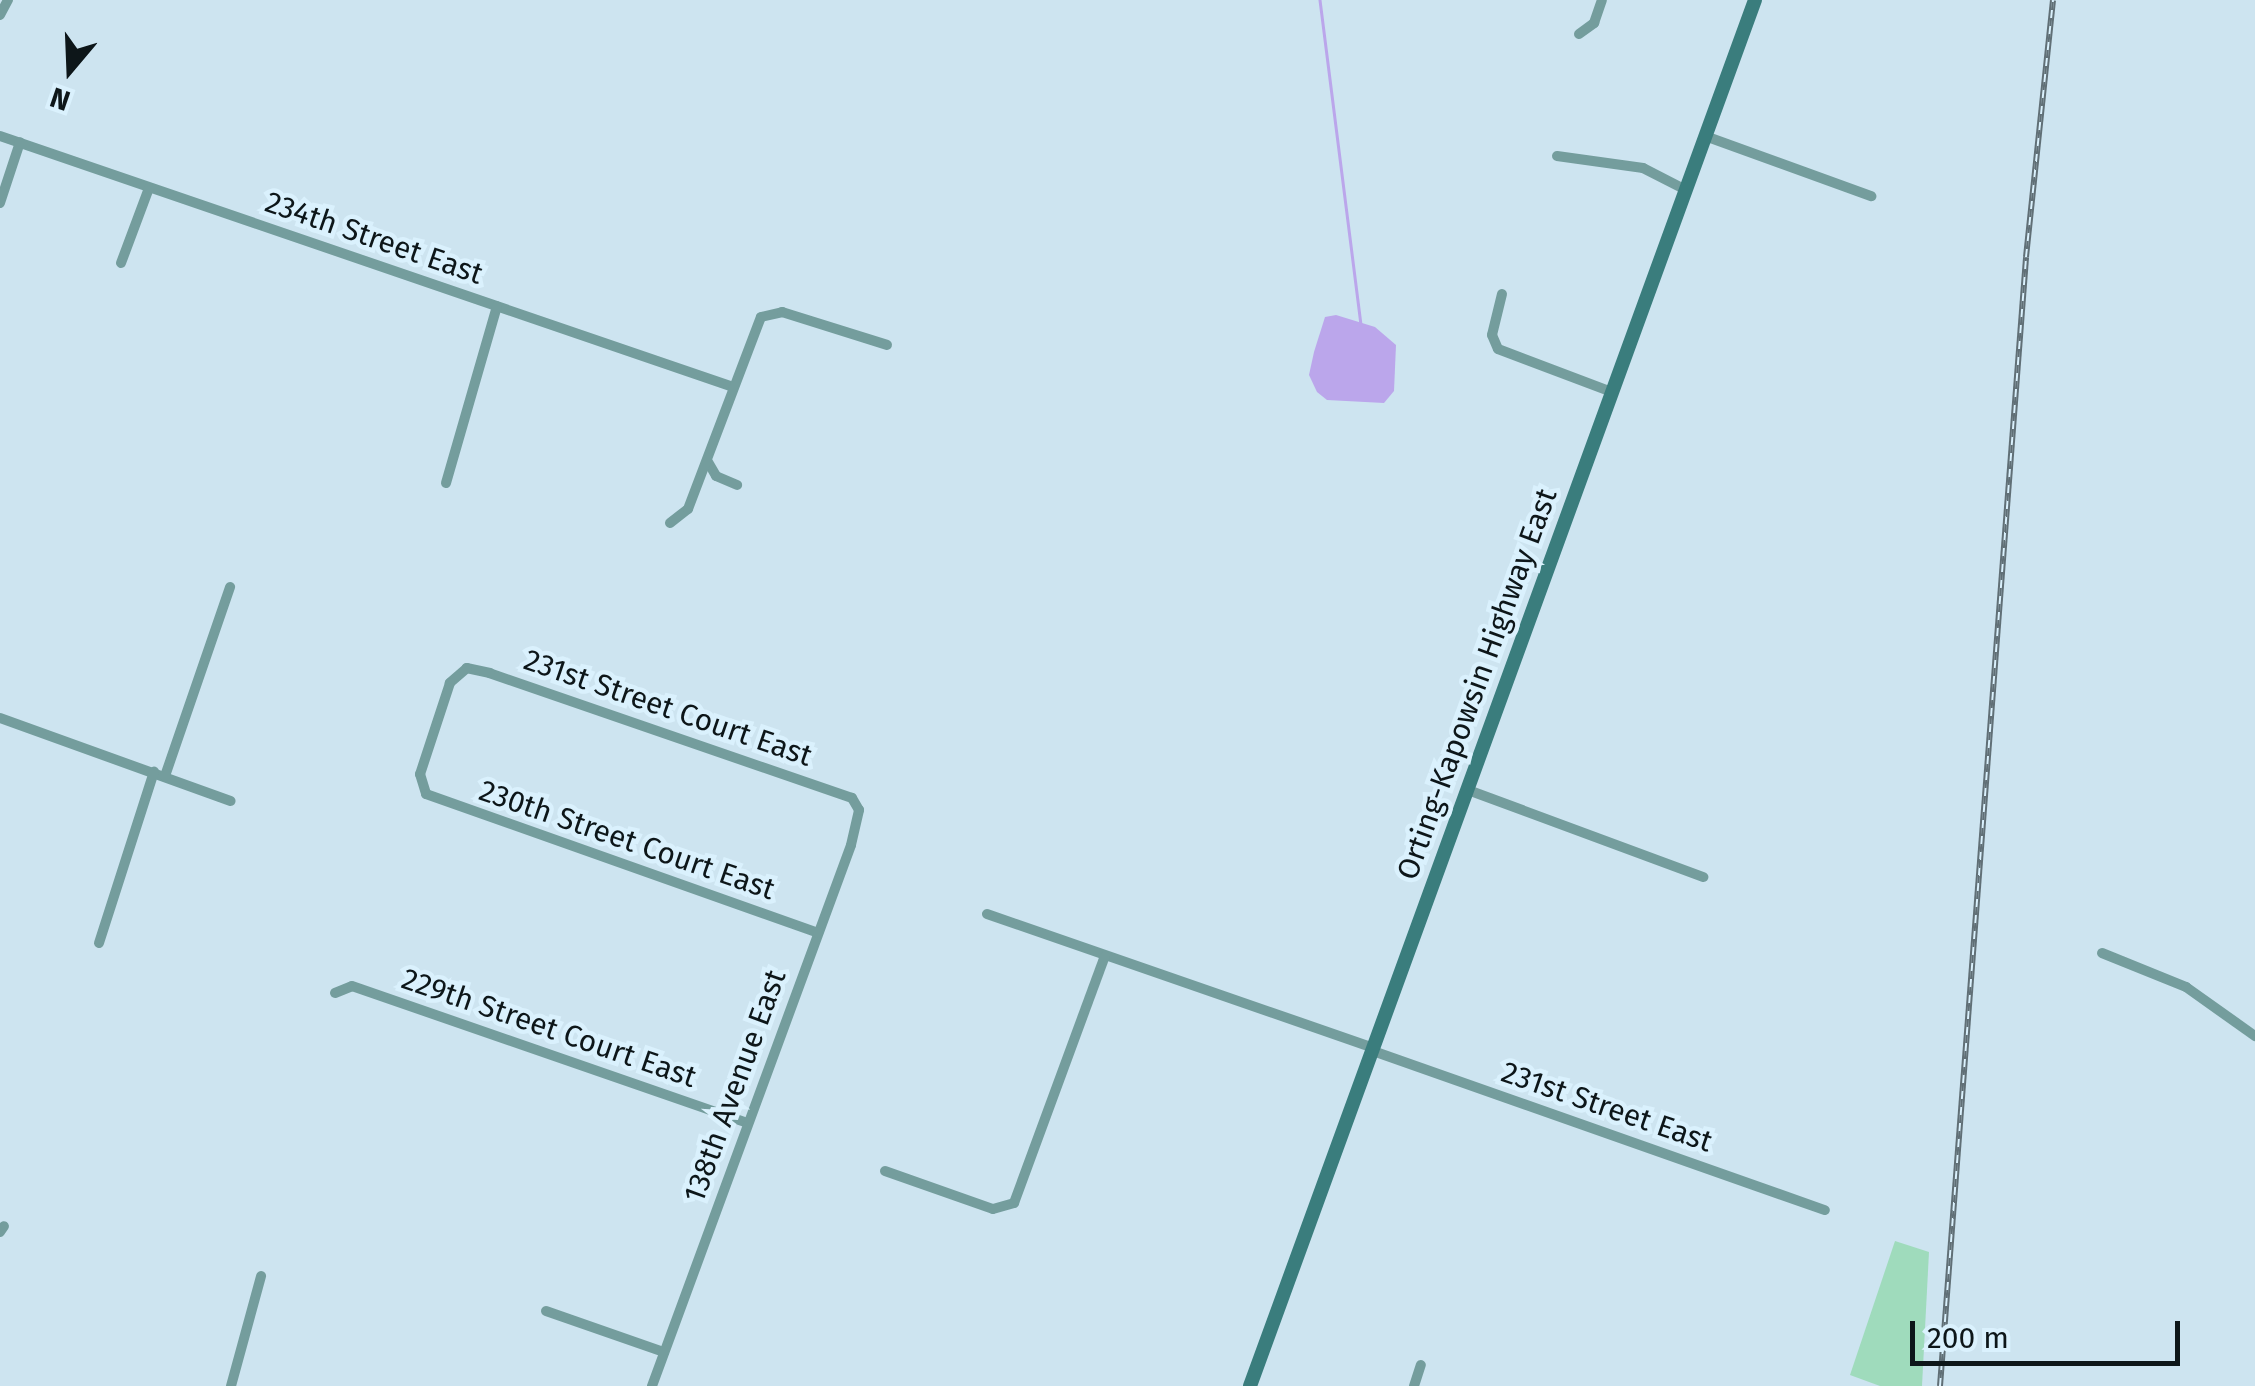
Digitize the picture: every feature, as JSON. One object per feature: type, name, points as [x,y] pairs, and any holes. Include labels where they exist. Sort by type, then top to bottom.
[{"type":"main road","name":"Orting-Kapowsin Highway East","points":[[1250,1386],[1755,0]]},
{"type":"street","points":[[0,15],[8,0]]},
{"type":"street","points":[[1578,34],[1594,23],[1602,0]]},
{"type":"street","name":"234th Street East","points":[[0,136],[733,387]]},
{"type":"street","points":[[1706,136],[1872,196]]},
{"type":"street","points":[[0,204],[20,142]]},
{"type":"street","points":[[1556,156],[1643,168],[1686,190]]},
{"type":"street","points":[[122,262],[149,188]]},
{"type":"street","points":[[1502,294],[1492,335],[1498,349],[1612,392]]},
{"type":"street","points":[[446,483],[496,306]]},
{"type":"street","points":[[670,523],[688,509],[733,387],[765,315],[798,316],[887,345]]},
{"type":"street","points":[[708,462],[716,476],[737,485]]},
{"type":"street","points":[[99,943],[230,587]]},
{"type":"street","name":"230th Street Court East","points":[[461,672],[450,683],[420,774],[423,790],[818,933]]},
{"type":"street","name":"231st Street Court East","points":[[461,672],[490,673],[857,803]]},
{"type":"street","points":[[0,718],[231,801]]},
{"type":"street","points":[[1468,790],[1703,877]]},
{"type":"street","name":"138th Avenue East","points":[[652,1386],[858,826],[857,803]]},
{"type":"street","name":"231st Street East","points":[[987,914],[1825,1210]]},
{"type":"street","points":[[2102,953],[2186,987],[2255,1036]]},
{"type":"street","points":[[886,1172],[994,1209],[1010,1206],[1105,956]]},
{"type":"street","name":"229th Street Court East","points":[[336,993],[352,986],[748,1123]]},
{"type":"street","points":[[231,1386],[260,1276]]},
{"type":"street","points":[[546,1311],[664,1352]]},
{"type":"street","points":[[1414,1386],[1421,1365]]},
{"type":"green space","points":[[1895,1241],[1929,1252],[1922,1386],[1880,1386],[1850,1375]]},
{"type":"shaded area","points":[[1336,315],[1375,327],[1396,345],[1394,391],[1384,403],[1327,400],[1317,392],[1309,375],[1314,352],[1325,317]]},
{"type":"waterway","points":[[1320,0],[1361,324]]},
{"type":"railway","points":[[1940,1386],[2026,257],[2053,0]]}]
